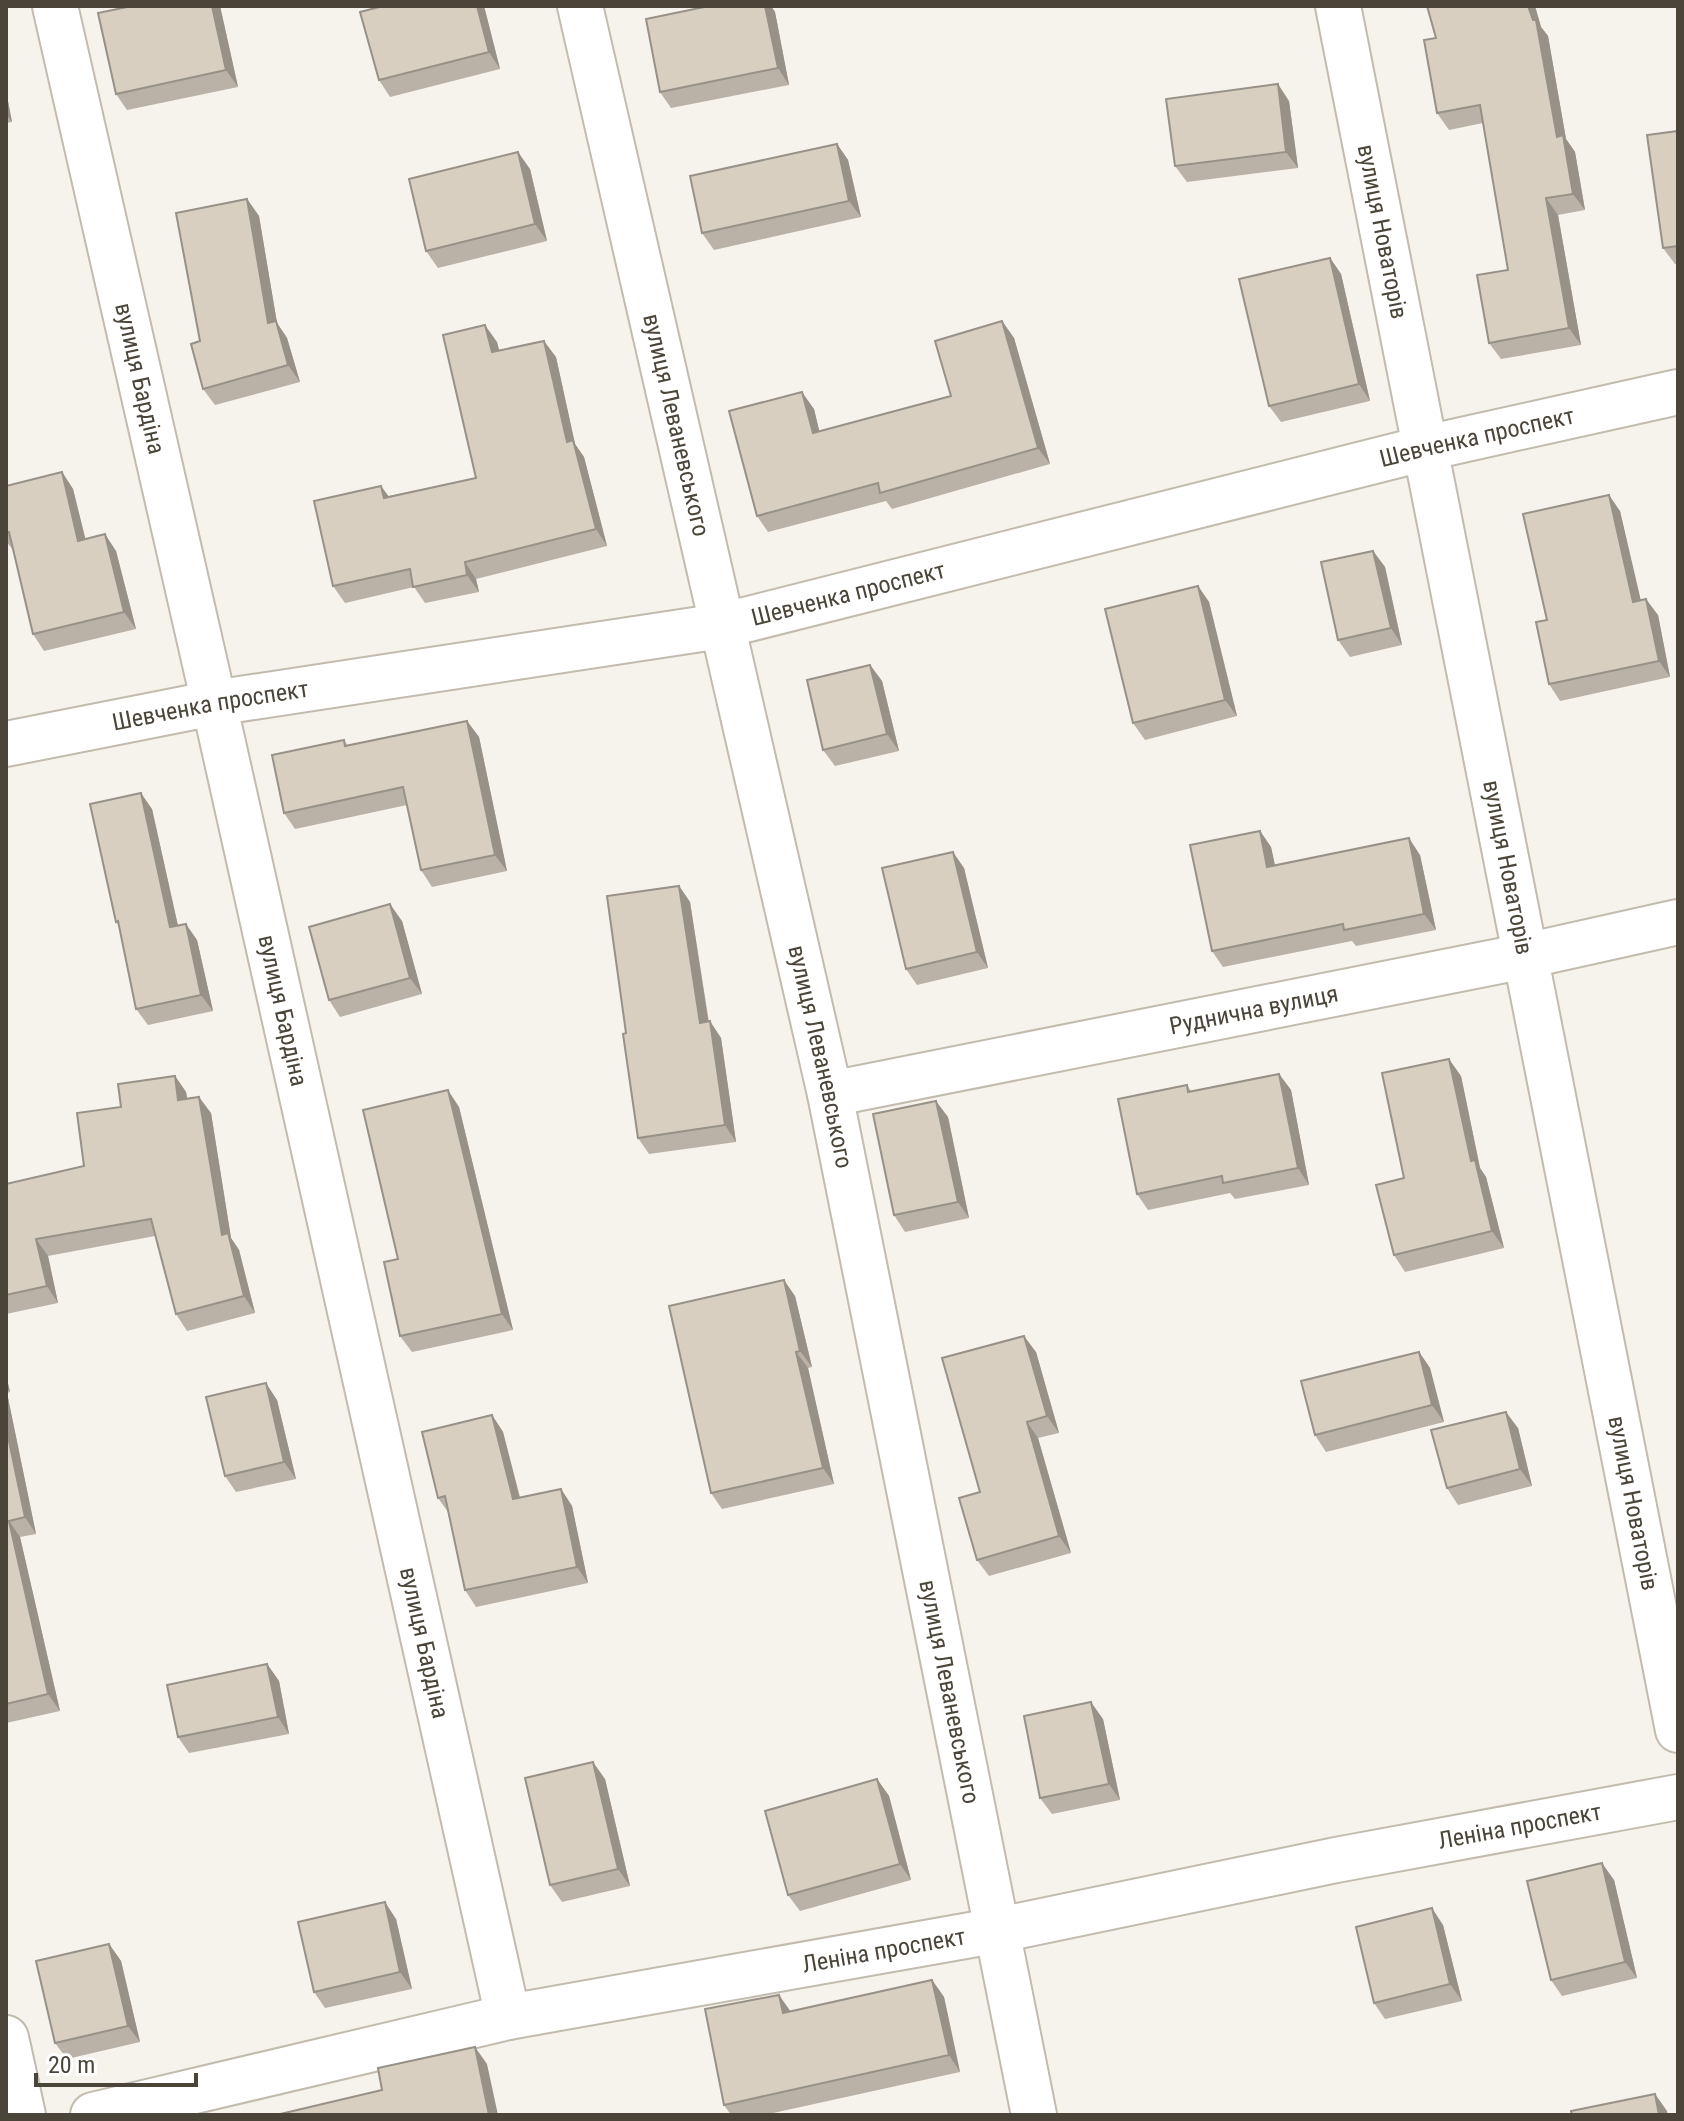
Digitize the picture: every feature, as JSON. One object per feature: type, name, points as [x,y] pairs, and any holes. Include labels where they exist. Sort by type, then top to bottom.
[{"type":"street","name":"вулиця Бардіна","points":[[55,6],[508,2017]]},
{"type":"street","name":"вулиця Леваневського","points":[[580,6],[830,1094],[1034,2115]]},
{"type":"street","name":"вулиця Новаторів","points":[[1338,6],[1678,1730]]},
{"type":"street","name":"Шевченка проспект","points":[[6,744],[214,703],[721,626],[1426,448],[1678,392]]},
{"type":"street","name":"Руднична вулиця","points":[[830,1094],[1525,956],[1678,922]]},
{"type":"street","name":"Леніна проспект","points":[[93,2115],[508,2017],[999,1930],[1336,1860],[1678,1797]]},
{"type":"street","points":[[6,2038],[23,2115]]},
{"type":"building","points":[[132,6],[212,6],[226,70],[116,94],[98,13]]},
{"type":"building","points":[[383,6],[477,6],[489,52],[379,80],[360,12]]},
{"type":"building","points":[[709,6],[765,6],[778,68],[660,92],[646,19]]},
{"type":"building","points":[[1427,6],[1528,6],[1533,20],[1536,20],[1557,137],[1563,135],[1573,194],[1546,198],[1569,328],[1489,343],[1477,275],[1508,270],[1480,105],[1437,113],[1424,40],[1436,38]]},
{"type":"building","points":[[1278,84],[1286,152],[1175,166],[1166,99]]},
{"type":"building","points":[[1678,131],[1678,246],[1663,248],[1647,135]]},
{"type":"building","points":[[837,144],[849,201],[702,233],[690,176]]},
{"type":"building","points":[[518,152],[535,224],[426,251],[409,179]]},
{"type":"building","points":[[247,199],[268,323],[276,321],[288,365],[203,389],[191,344],[200,341],[176,213]]},
{"type":"building","points":[[1330,258],[1359,384],[1269,406],[1239,279]]},
{"type":"building","points":[[1002,321],[1038,448],[880,493],[878,483],[757,516],[729,411],[802,392],[813,433],[951,396],[935,341]]},
{"type":"building","points":[[485,325],[492,352],[544,341],[567,442],[573,440],[596,529],[465,562],[467,575],[413,587],[410,569],[333,586],[314,501],[381,486],[384,498],[476,478],[443,335]]},
{"type":"building","points":[[62,472],[78,541],[105,534],[124,612],[33,634],[9,532],[6,532],[6,486]]},
{"type":"building","points":[[1609,495],[1633,602],[1646,599],[1659,661],[1549,684],[1536,622],[1547,620],[1523,514]]},
{"type":"building","points":[[1373,551],[1391,628],[1338,640],[1321,562]]},
{"type":"building","points":[[1198,586],[1225,700],[1133,723],[1105,609]]},
{"type":"building","points":[[870,665],[887,734],[823,750],[807,680]]},
{"type":"building","points":[[467,721],[495,855],[421,870],[403,787],[284,813],[272,755],[344,740],[345,746]]},
{"type":"building","points":[[141,793],[170,927],[186,924],[201,995],[136,1009],[90,804]]},
{"type":"building","points":[[1260,831],[1267,867],[1409,838],[1424,914],[1344,930],[1343,924],[1212,951],[1190,845]]},
{"type":"building","points":[[953,852],[977,952],[906,969],[882,868]]},
{"type":"building","points":[[679,886],[700,1023],[710,1021],[725,1125],[638,1138],[607,896]]},
{"type":"building","points":[[390,904],[410,978],[329,1000],[309,927]]},
{"type":"building","points":[[1449,1059],[1471,1161],[1475,1160],[1492,1231],[1394,1255],[1376,1185],[1404,1178],[1382,1073]]},
{"type":"building","points":[[1279,1074],[1298,1168],[1223,1183],[1222,1176],[1137,1194],[1118,1099],[1187,1085],[1188,1092]]},
{"type":"building","points":[[175,1076],[178,1100],[199,1097],[222,1235],[228,1233],[244,1296],[176,1314],[151,1219],[36,1239],[47,1286],[6,1295],[6,1184],[84,1166],[77,1113],[121,1107],[118,1084]]},
{"type":"building","points":[[448,1090],[502,1314],[400,1336],[384,1262],[398,1259],[363,1110]]},
{"type":"building","points":[[936,1101],[958,1202],[894,1215],[873,1114]]},
{"type":"building","points":[[784,1280],[800,1351],[796,1352],[823,1468],[711,1493],[669,1306]]},
{"type":"building","points":[[1024,1336],[1047,1416],[1027,1422],[1059,1536],[977,1560],[959,1498],[980,1492],[942,1358]]},
{"type":"building","points":[[1419,1352],[1432,1405],[1315,1435],[1301,1381]]},
{"type":"building","points":[[266,1383],[284,1462],[225,1476],[206,1397]]},
{"type":"building","points":[[1506,1412],[1520,1469],[1447,1488],[1431,1430]]},
{"type":"building","points":[[492,1415],[513,1499],[561,1489],[577,1567],[465,1590],[445,1496],[438,1498],[422,1432]]},
{"type":"building","points":[[6,1427],[25,1517],[9,1521],[48,1694],[6,1704]]},
{"type":"building","points":[[267,1664],[278,1717],[178,1737],[167,1685]]},
{"type":"building","points":[[1091,1702],[1109,1784],[1040,1798],[1024,1716]]},
{"type":"building","points":[[593,1762],[618,1869],[550,1885],[525,1778]]},
{"type":"building","points":[[877,1779],[900,1864],[788,1895],[765,1811]]},
{"type":"building","points":[[1602,1863],[1625,1962],[1551,1980],[1527,1881]]},
{"type":"building","points":[[385,1902],[400,1972],[314,1992],[298,1922]]},
{"type":"building","points":[[1432,1908],[1450,1984],[1374,2003],[1356,1927]]},
{"type":"building","points":[[109,1944],[128,2026],[55,2043],[36,1961]]},
{"type":"building","points":[[932,1980],[949,2055],[724,2105],[705,2009],[779,1995],[783,2013]]},
{"type":"building","points":[[475,2047],[489,2115],[276,2115],[382,2090],[378,2068]]},
{"type":"building","points":[[1655,2094],[1659,2115],[1572,2115],[1571,2111]]}]
